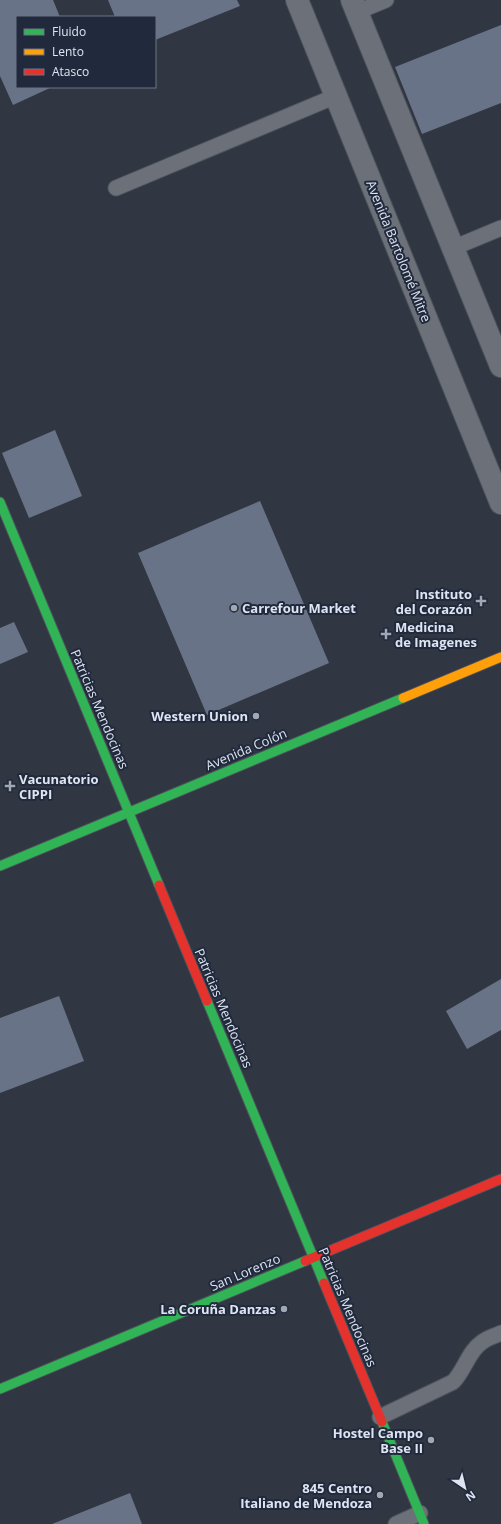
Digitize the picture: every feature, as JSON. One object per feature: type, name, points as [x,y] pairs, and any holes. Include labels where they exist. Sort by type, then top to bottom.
[{"type":"street","name":"Avenida Bartolomé Mitre","points":[[297,0],[501,503]]},
{"type":"street","points":[[355,6],[501,366]]},
{"type":"street","name":"Patricias Mendocinas","points":[[0,502],[422,1519]]},
{"type":"street","name":"Avenida Colón","points":[[0,866],[501,657]]},
{"type":"street","name":"San Lorenzo","points":[[0,1389],[501,1179]]},
{"type":"lane","points":[[355,6],[386,0]]},
{"type":"lane","points":[[116,188],[336,96]]},
{"type":"lane","points":[[453,248],[501,228]]},
{"type":"lane","points":[[380,1417],[453,1382],[481,1342],[501,1333]]},
{"type":"lane","points":[[396,1524],[422,1519]]},
{"type":"building","points":[[0,0],[53,0],[60,16],[16,16],[16,88],[50,88],[13,105],[0,76]]},
{"type":"building","points":[[108,0],[237,0],[240,6],[156,40],[156,16],[115,16]]},
{"type":"building","points":[[501,25],[501,103],[422,134],[395,67]]},
{"type":"building","points":[[55,430],[82,496],[29,518],[2,453]]},
{"type":"building","name":"Carrefour Market","points":[[260,501],[329,663],[207,715],[138,553]]},
{"type":"building","points":[[14,622],[28,652],[0,664],[0,628]]},
{"type":"building","points":[[501,979],[501,1030],[467,1049],[446,1011]]},
{"type":"building","points":[[59,996],[84,1061],[0,1093],[0,1018]]},
{"type":"building","points":[[130,1493],[142,1524],[52,1524]]},
{"type":"traffic: fast","points":[[0,502],[159,885]]},
{"type":"traffic: fast","points":[[0,866],[403,698]]},
{"type":"traffic: fast","points":[[207,1001],[324,1283]]},
{"type":"traffic: fast","points":[[0,1389],[305,1261]]},
{"type":"traffic: fast","points":[[382,1422],[424,1524]]},
{"type":"traffic: slow","points":[[403,698],[501,657]]},
{"type":"traffic: jam","points":[[159,885],[207,1001]]},
{"type":"traffic: jam","points":[[305,1261],[501,1179]]},
{"type":"traffic: jam","points":[[324,1283],[382,1422]]},
{"type":"place","name":"Instituto del Corazón","points":[[481,601]]},
{"type":"place","name":"Carrefour Market","points":[[234,608]]},
{"type":"place","name":"Medicina de Imagenes","points":[[386,634]]},
{"type":"place","name":"Western Union","points":[[256,716]]},
{"type":"place","name":"Vacunatorio CIPPI","points":[[10,786]]},
{"type":"place","name":"La Coruña Danzas","points":[[284,1309]]},
{"type":"place","name":"Hostel Campo Base II","points":[[431,1440]]},
{"type":"place","name":"845 Centro Italiano de Mendoza","points":[[380,1495]]}]
